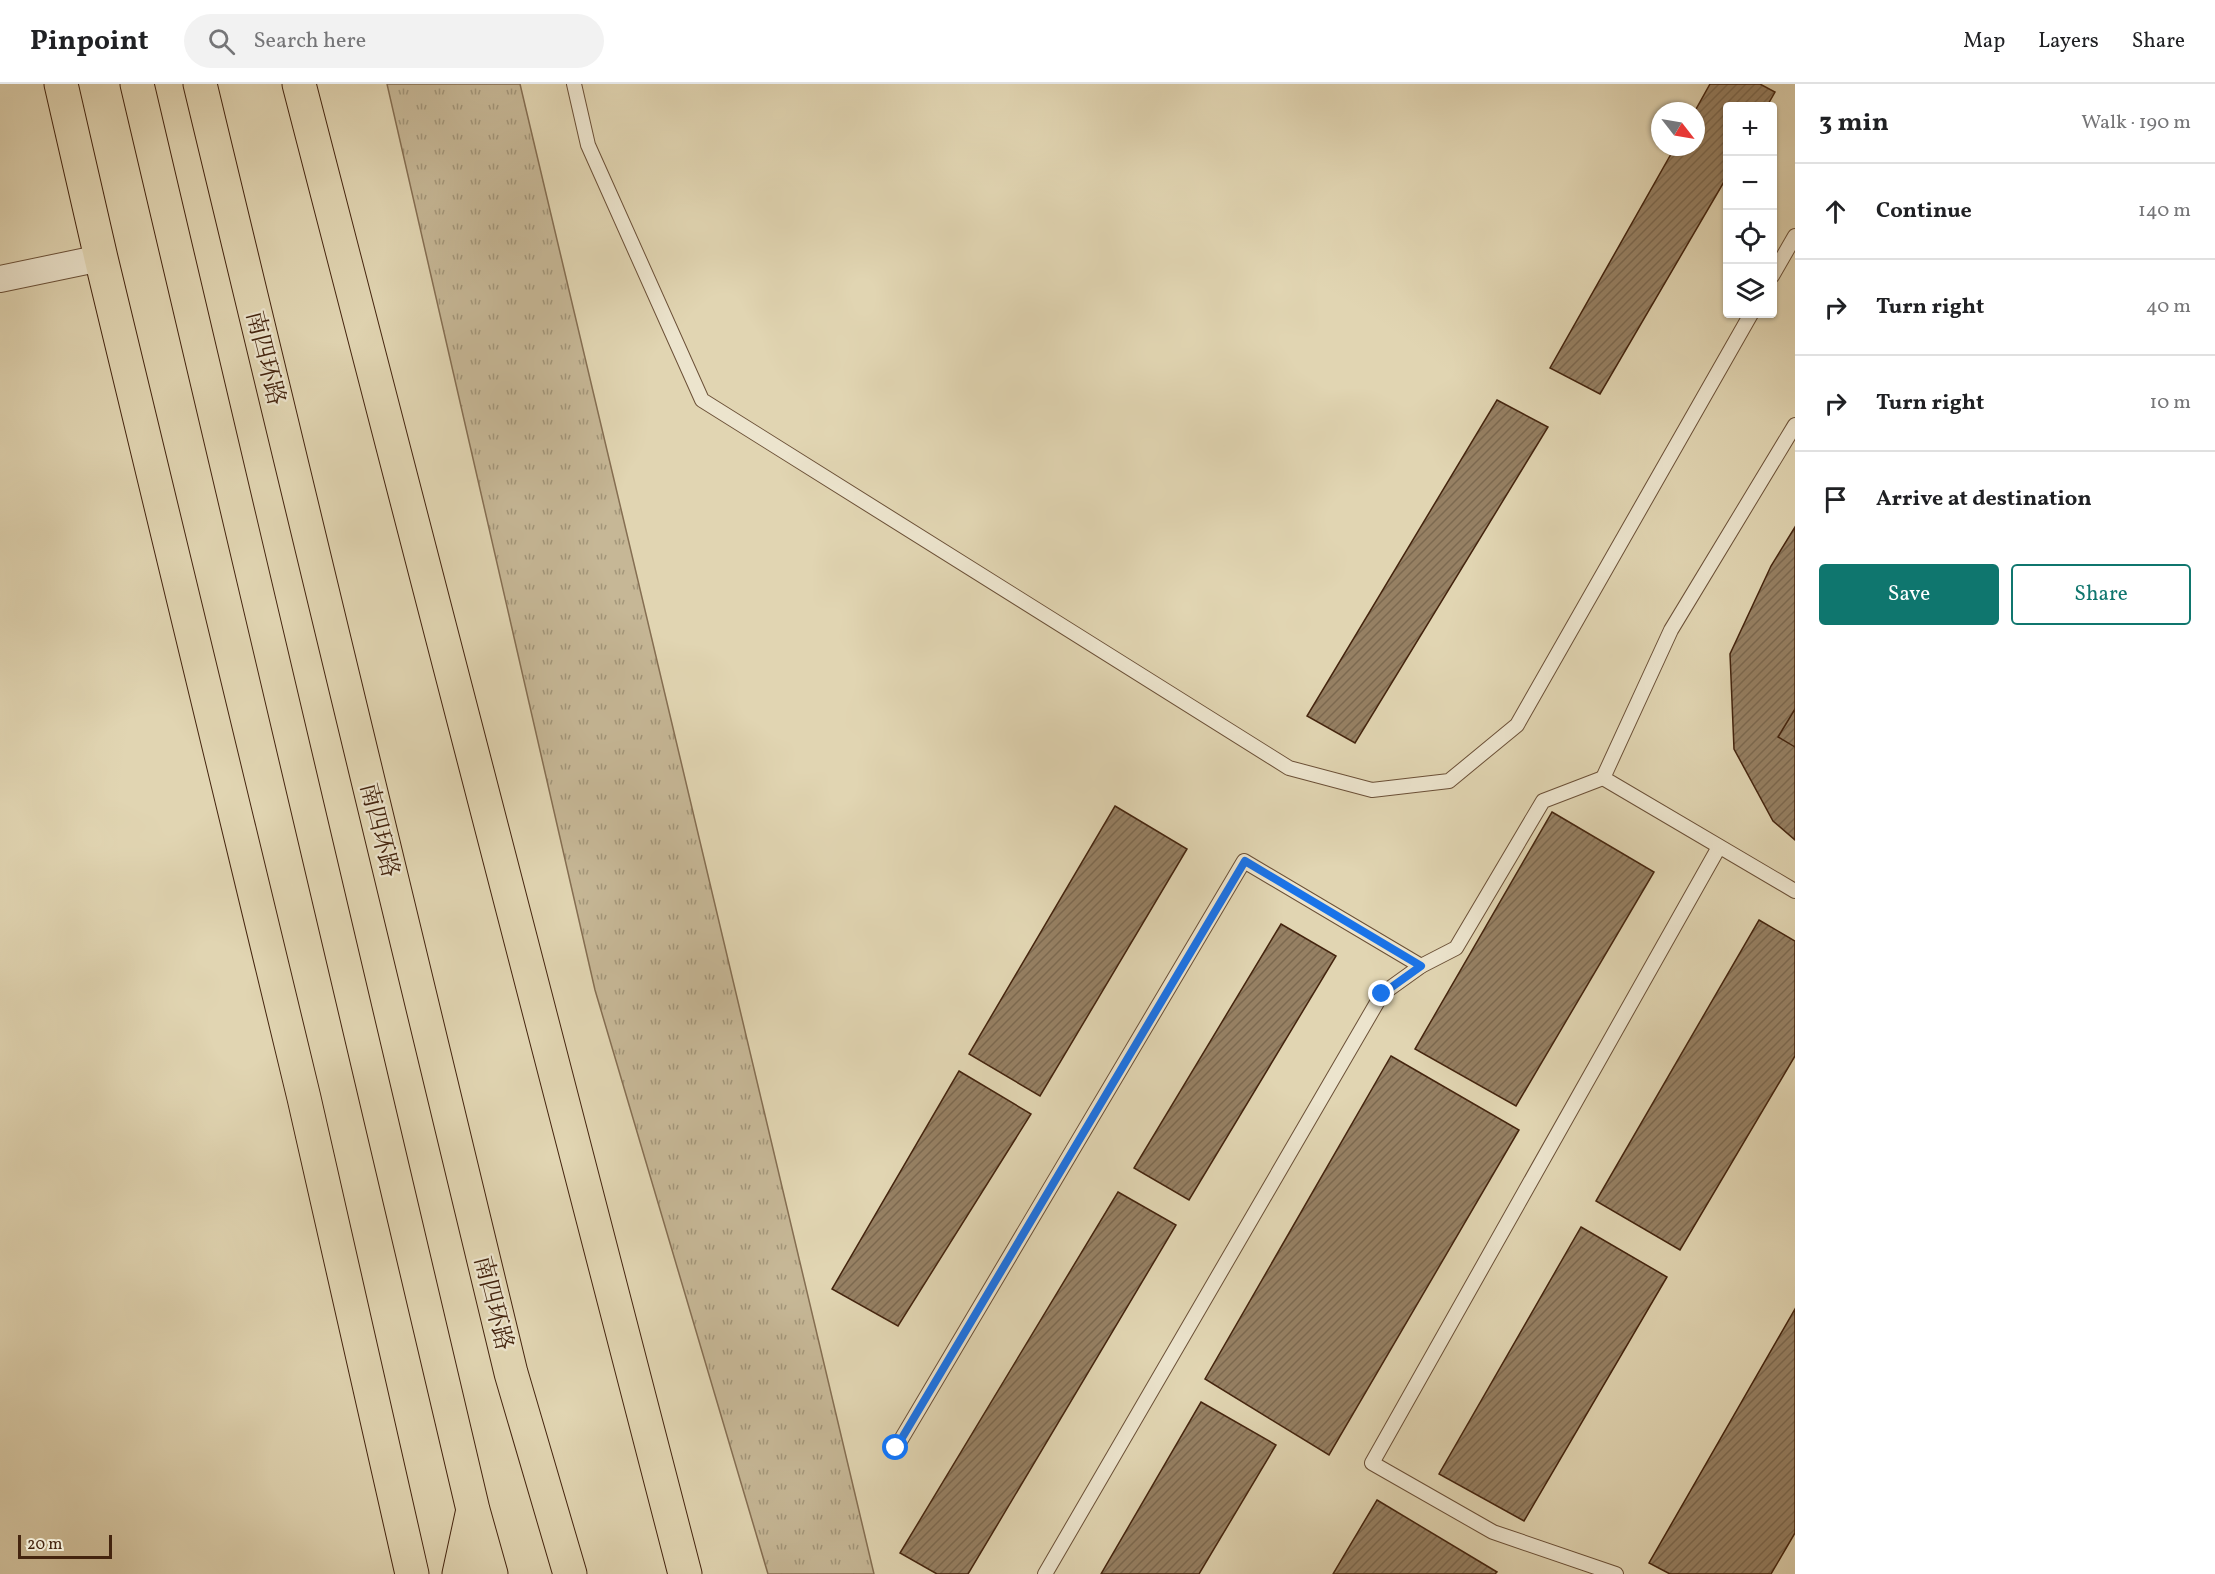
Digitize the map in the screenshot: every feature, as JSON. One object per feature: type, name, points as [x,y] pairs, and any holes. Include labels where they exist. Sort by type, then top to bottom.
[{"type":"main road","points":[[61,84],[304,1098],[412,1574]]},
{"type":"main road","points":[[137,84],[473,1510],[491,1574]]},
{"type":"main road","name":"南四环路","points":[[200,84],[511,1373],[570,1574]]},
{"type":"main road","points":[[299,84],[685,1574]]},
{"type":"main road","points":[[459,1574],[473,1510]]},
{"type":"street","points":[[0,279],[101,258]]},
{"type":"lane","points":[[574,84],[588,145],[702,400],[1289,768],[1372,790],[1449,782],[1517,725],[1749,318]]},
{"type":"lane","points":[[1777,269],[1795,236]]},
{"type":"lane","points":[[1046,1574],[1382,994],[1421,966],[1456,948],[1543,801],[1603,778],[1671,630],[1795,425]]},
{"type":"lane","points":[[1603,778],[1795,891]]},
{"type":"lane","points":[[1616,1574],[1493,1532],[1372,1463],[1719,847]]},
{"type":"lane","points":[[896,1448],[1245,861],[1421,966]]},
{"type":"green space","points":[[387,84],[520,84],[874,1574],[768,1574],[595,990]]},
{"type":"building","points":[[1710,84],[1760,84],[1775,92],[1769,102],[1723,102],[1723,184],[1600,394],[1550,368],[1670,156],[1705,156],[1705,102],[1700,102]]},
{"type":"building","points":[[1497,400],[1548,427],[1355,743],[1307,716]]},
{"type":"building","points":[[1795,527],[1795,840],[1773,821],[1734,749],[1730,654],[1771,566]]},
{"type":"building","points":[[1795,709],[1795,747],[1778,737]]},
{"type":"building","points":[[1115,806],[1187,849],[1040,1096],[969,1054]]},
{"type":"building","points":[[1552,812],[1654,872],[1516,1106],[1415,1049]]},
{"type":"building","points":[[1759,920],[1795,941],[1795,1056],[1680,1250],[1596,1201]]},
{"type":"building","points":[[1281,924],[1336,956],[1189,1200],[1134,1168]]},
{"type":"building","points":[[1391,1056],[1519,1130],[1329,1455],[1205,1379]]},
{"type":"building","points":[[959,1071],[1031,1114],[898,1326],[832,1289]]},
{"type":"building","points":[[1118,1192],[1176,1225],[968,1574],[937,1574],[900,1553]]},
{"type":"building","points":[[1581,1227],[1667,1277],[1524,1521],[1439,1474]]},
{"type":"building","points":[[1795,1309],[1795,1533],[1771,1574],[1670,1574],[1649,1563]]},
{"type":"building","points":[[1201,1402],[1276,1445],[1199,1574],[1101,1574]]},
{"type":"building","points":[[1377,1500],[1497,1572],[1495,1574],[1333,1574]]},
{"type":"route","points":[[896,1448],[1245,861],[1421,966],[1382,994]]}]
